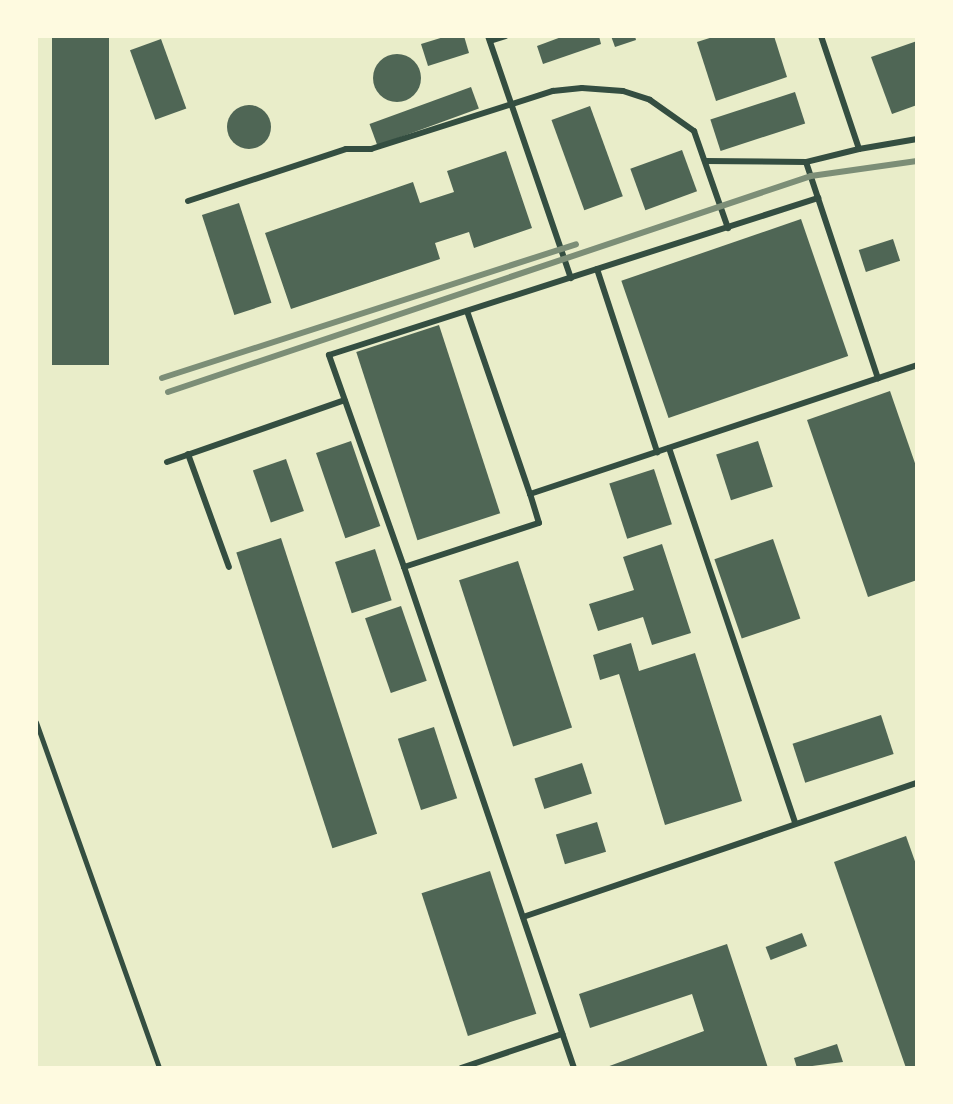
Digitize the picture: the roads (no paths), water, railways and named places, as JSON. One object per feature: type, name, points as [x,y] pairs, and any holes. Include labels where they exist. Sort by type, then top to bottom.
[{"type":"lane","points":[[505,36],[489,38],[571,278]]},
{"type":"lane","points":[[821,36],[859,149]]},
{"type":"lane","points":[[188,201],[346,149],[371,149],[553,91],[623,91],[679,118],[694,131],[728,228]]},
{"type":"lane","points":[[705,161],[806,162],[917,139]]},
{"type":"lane","points":[[806,162],[878,378]]},
{"type":"lane","points":[[574,1068],[329,355],[818,198]]},
{"type":"lane","points":[[597,269],[657,452]]},
{"type":"lane","points":[[404,567],[539,523],[467,311]]},
{"type":"lane","points":[[530,494],[917,365]]},
{"type":"lane","points":[[167,462],[345,400]]},
{"type":"lane","points":[[669,448],[795,823]]},
{"type":"lane","points":[[188,454],[229,567]]},
{"type":"lane","points":[[523,917],[917,783]]},
{"type":"lane","points":[[461,1068],[562,1034]]},
{"type":"railway","points":[[168,392],[811,176],[917,161]]},
{"type":"railway","points":[[162,378],[576,244]]}]
